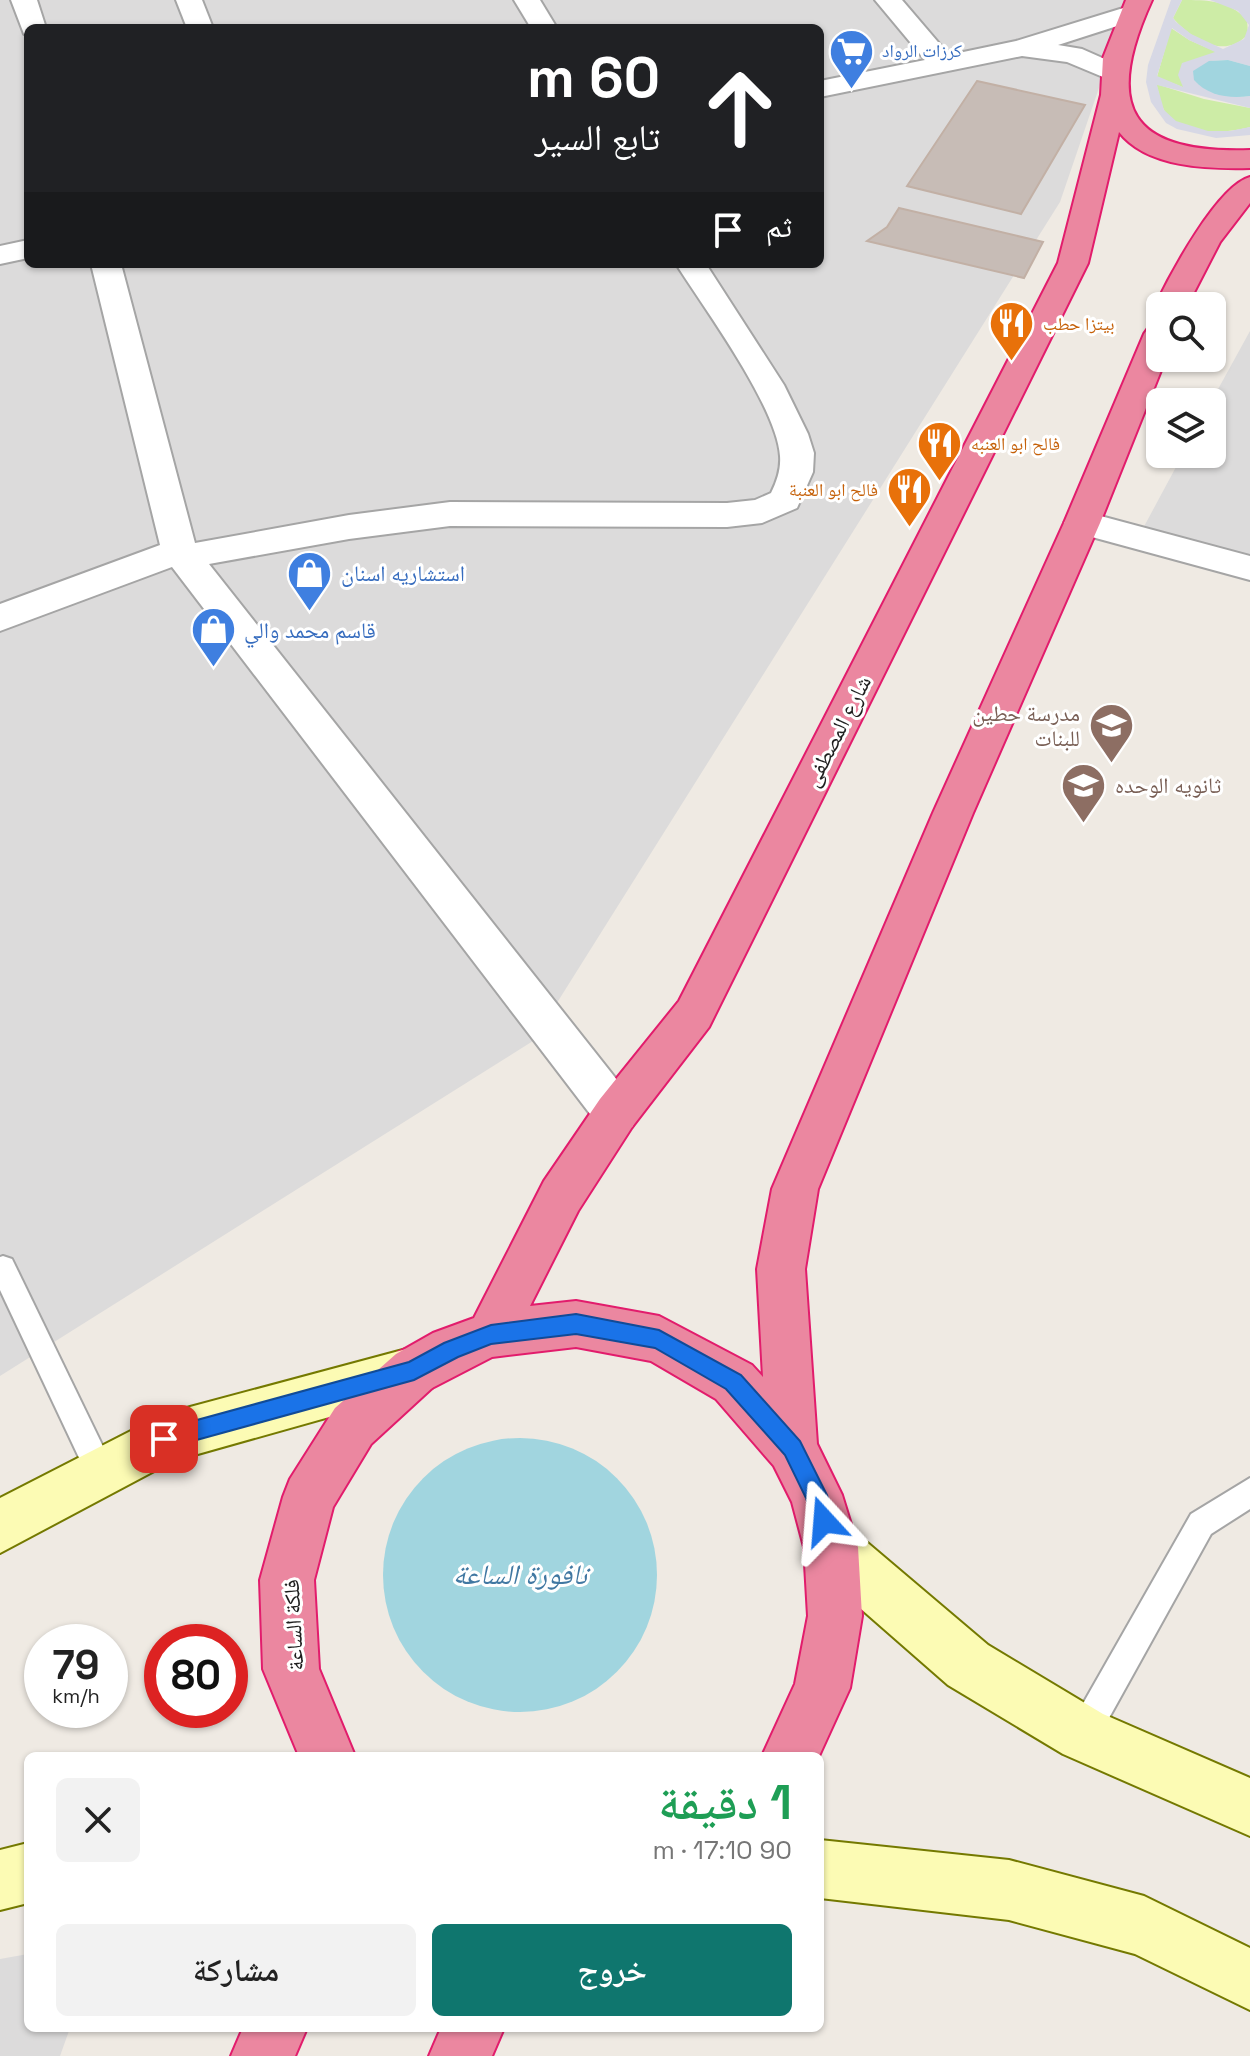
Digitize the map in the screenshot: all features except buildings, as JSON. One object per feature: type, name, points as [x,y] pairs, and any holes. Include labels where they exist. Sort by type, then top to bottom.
[{"type":"highway","name":"شارع المصطفى","points":[[491,1334],[561,1196],[616,1113],[694,1014],[1073,263],[1123,33],[1136,6]]},
{"type":"highway","points":[[1114,84],[1125,122],[1138,137],[1166,150],[1225,160],[1250,159]]},
{"type":"highway","points":[[1177,292],[1227,209],[1250,186]]},
{"type":"highway","points":[[792,1448],[781,1269],[795,1189],[953,813],[1082,523],[1146,368]]},
{"type":"highway","name":"فلكة الساعة","points":[[325,1752],[291,1669],[287,1580],[309,1497],[353,1426],[414,1371],[451,1350],[491,1334],[576,1324],[659,1339],[734,1382],[792,1448],[816,1495],[831,1547],[835,1616],[822,1688],[792,1752]]},
{"type":"highway","points":[[262,2056],[274,2032]]},
{"type":"highway","points":[[460,2056],[471,2032]]},
{"type":"street","points":[[24,0],[32,24]]},
{"type":"street","points":[[189,0],[198,24]]},
{"type":"street","points":[[527,0],[542,24]]},
{"type":"street","points":[[888,0],[943,64]]},
{"type":"street","points":[[824,88],[1021,48],[1136,6]]},
{"type":"street","points":[[1021,48],[1073,55],[1114,84]]},
{"type":"street","points":[[0,255],[24,250]]},
{"type":"street","points":[[107,268],[182,554],[616,1113]]},
{"type":"street","points":[[0,618],[182,554],[349,527],[450,514],[727,515],[762,511],[785,500],[796,477],[797,451],[778,406],[693,268]]},
{"type":"street","points":[[1082,523],[1250,568]]},
{"type":"street","points":[[0,1527],[164,1439],[414,1371]]},
{"type":"street","points":[[831,1547],[968,1665],[1083,1734],[1250,1807]]},
{"type":"street","points":[[824,1869],[1009,1890],[1144,1926],[1250,1980]]},
{"type":"street","points":[[0,1880],[24,1874]]},
{"type":"lane","points":[[3,1268],[100,1471]]},
{"type":"lane","points":[[1083,1734],[1201,1524],[1250,1492]]},
{"type":"shaded area","points":[[0,0],[1129,0],[1060,202],[533,1041],[0,1376]]},
{"type":"shaded area","points":[[1171,0],[1182,0],[1173,18],[1176,22],[1191,34],[1223,49],[1244,39],[1249,25],[1238,11],[1210,0],[1250,0],[1250,66],[1228,60],[1209,61],[1241,97],[1250,96],[1250,108],[1157,85],[1164,110],[1176,121],[1208,131],[1250,127],[1250,135],[1216,138],[1177,129],[1166,123],[1151,102],[1146,82],[1148,65]],"holes":[[[1172,28],[1215,52],[1182,63],[1178,75],[1183,87],[1157,76]]]},
{"type":"shaded area","points":[[1250,331],[1250,562],[1140,534],[1175,468],[1226,468],[1226,388],[1219,388]]},
{"type":"shaded area","points":[[24,1955],[24,2032],[69,2032],[60,2056],[0,2056],[0,1959]]},
{"type":"green space","points":[[1182,0],[1209,1],[1233,8],[1247,20],[1248,34],[1230,46],[1199,40],[1173,18]]},
{"type":"green space","points":[[1171,28],[1219,53],[1185,88],[1157,77]]},
{"type":"green space","points":[[1156,84],[1204,99],[1250,108],[1250,127],[1216,132],[1180,125],[1164,110]]},
{"type":"water","points":[[1228,60],[1250,66],[1250,96],[1220,95],[1206,90],[1194,80],[1193,71],[1209,61]]},
{"type":"water","name":"نافورة الساعة","points":[[520,1438],[572,1448],[596,1461],[617,1478],[634,1499],[647,1523],[657,1575],[647,1627],[634,1651],[617,1672],[596,1689],[572,1702],[520,1712],[468,1702],[444,1689],[423,1672],[406,1651],[393,1627],[383,1575],[393,1523],[406,1499],[423,1478],[444,1461],[468,1448]]},
{"type":"place","name":"كرزات الرواد","points":[[851,90]]},
{"type":"place","name":"بيتزا حطب","points":[[1012,363]]},
{"type":"place","name":"فالح ابو العنبه","points":[[940,483]]},
{"type":"place","name":"فالح ابو العنبة","points":[[909,529]]},
{"type":"place","name":"استشاريه اسنان","points":[[310,612]]},
{"type":"place","name":"قاسم محمد والي","points":[[213,669]]},
{"type":"place","name":"مدرسة حطين للبنات","points":[[1111,765]]},
{"type":"place","name":"ثانويه الوحده","points":[[1084,824]]},
{"type":"route","points":[[164,1439],[414,1371],[451,1350],[491,1334],[576,1324],[659,1339],[734,1382],[792,1448],[816,1495],[824,1521]]}]
